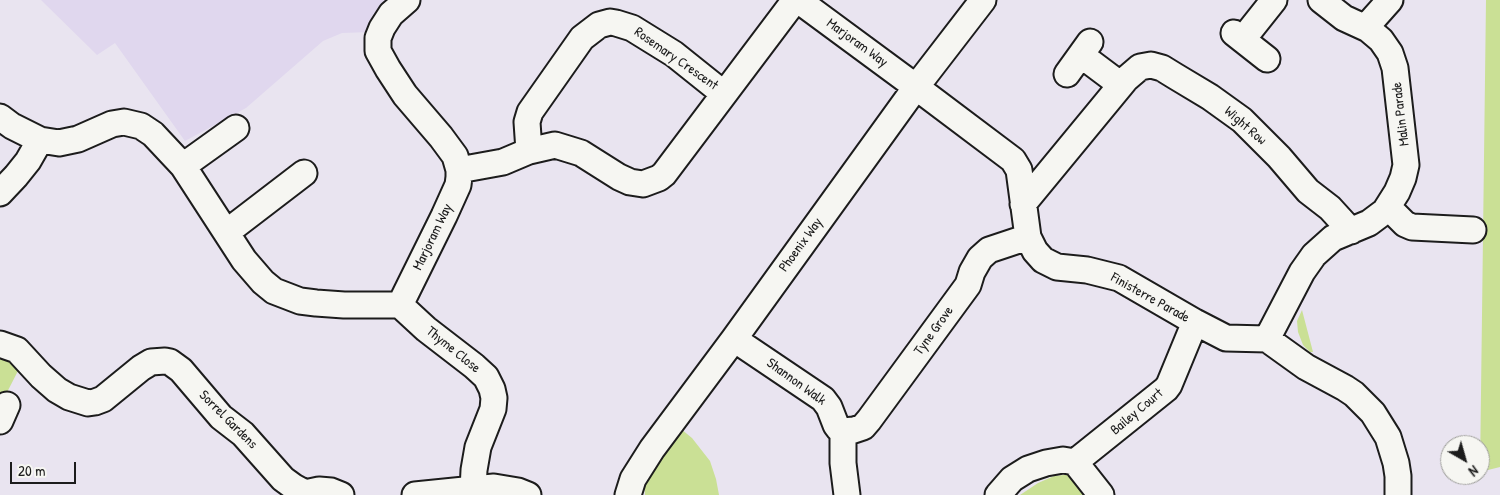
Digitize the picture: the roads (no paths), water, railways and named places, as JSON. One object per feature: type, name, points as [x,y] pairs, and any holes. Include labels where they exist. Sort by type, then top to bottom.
[{"type":"street","points":[[407,0],[391,14],[382,28],[378,43],[380,55],[406,95],[455,156],[459,170]]},
{"type":"street","name":"Rosemary Crescent","points":[[459,170],[503,162],[529,151],[555,145],[570,149],[589,158],[619,177],[633,183],[647,183],[659,178],[664,174],[796,0]]},
{"type":"street","name":"Marjoram Way","points":[[796,0],[916,87]]},
{"type":"street","name":"Phoenix Way","points":[[628,495],[633,479],[652,448],[734,339],[916,87],[983,0]]},
{"type":"street","points":[[1267,59],[1238,36],[1274,0]]},
{"type":"street","name":"Malin Parade","points":[[1267,339],[1302,272],[1314,255],[1333,238],[1369,223],[1388,207],[1398,192],[1406,165],[1395,68],[1387,48],[1366,27],[1344,18],[1321,0]]},
{"type":"street","points":[[1366,27],[1390,0]]},
{"type":"street","name":"Rosemary Crescent","points":[[529,151],[527,122],[530,112],[582,38],[599,25],[610,22],[632,28],[674,54],[724,94]]},
{"type":"street","points":[[1079,57],[1122,85]]},
{"type":"street","name":"Wight Row","points":[[1023,204],[1122,85],[1140,67],[1151,65],[1162,68],[1242,120],[1279,157],[1308,191],[1336,214],[1351,231]]},
{"type":"street","name":"Finisterre Parade","points":[[916,87],[1013,160],[1019,170],[1028,236],[1038,256],[1048,264],[1057,267],[1087,270],[1119,278],[1226,338],[1267,339]]},
{"type":"street","points":[[0,117],[12,126],[40,140],[59,143],[70,142],[112,124],[124,122],[141,126],[153,134],[183,166],[244,260],[259,278],[274,291],[283,296],[316,304],[400,305]]},
{"type":"street","points":[[183,166],[236,128]]},
{"type":"street","points":[[0,193],[28,161],[40,140]]},
{"type":"street","name":"Marjoram Way","points":[[400,305],[458,185],[459,170]]},
{"type":"street","points":[[227,232],[304,173]]},
{"type":"street","points":[[1388,207],[1405,224],[1412,227],[1473,230]]},
{"type":"street","name":"Tyne Grove","points":[[843,431],[863,427],[869,420],[968,285],[972,272],[980,258],[989,250],[1028,236]]},
{"type":"street","name":"Thyme Close","points":[[400,305],[426,329],[474,366],[486,377],[492,389],[494,398],[493,408],[478,447],[473,490]]},
{"type":"street","name":"Bailey Court","points":[[1075,462],[1166,389],[1195,322]]},
{"type":"street","name":"Shannon Walk","points":[[734,339],[823,399],[829,407],[836,425],[843,431]]},
{"type":"street","points":[[1267,339],[1306,367],[1345,388],[1373,413],[1388,437],[1392,450],[1398,476],[1398,495]]},
{"type":"street","name":"Sorrel Gardens","points":[[0,344],[17,350],[57,390],[69,397],[88,403],[103,399],[136,371],[151,362],[170,362],[181,370],[221,417],[244,434],[283,479],[304,494]]},
{"type":"street","points":[[843,431],[846,495]]},
{"type":"street","points":[[998,495],[1012,479],[1028,469],[1063,460],[1075,462],[1102,495]]},
{"type":"street","points":[[415,495],[494,487],[506,488],[528,495]]},
{"type":"street","points":[[304,494],[319,490],[331,491],[341,495]]}]
